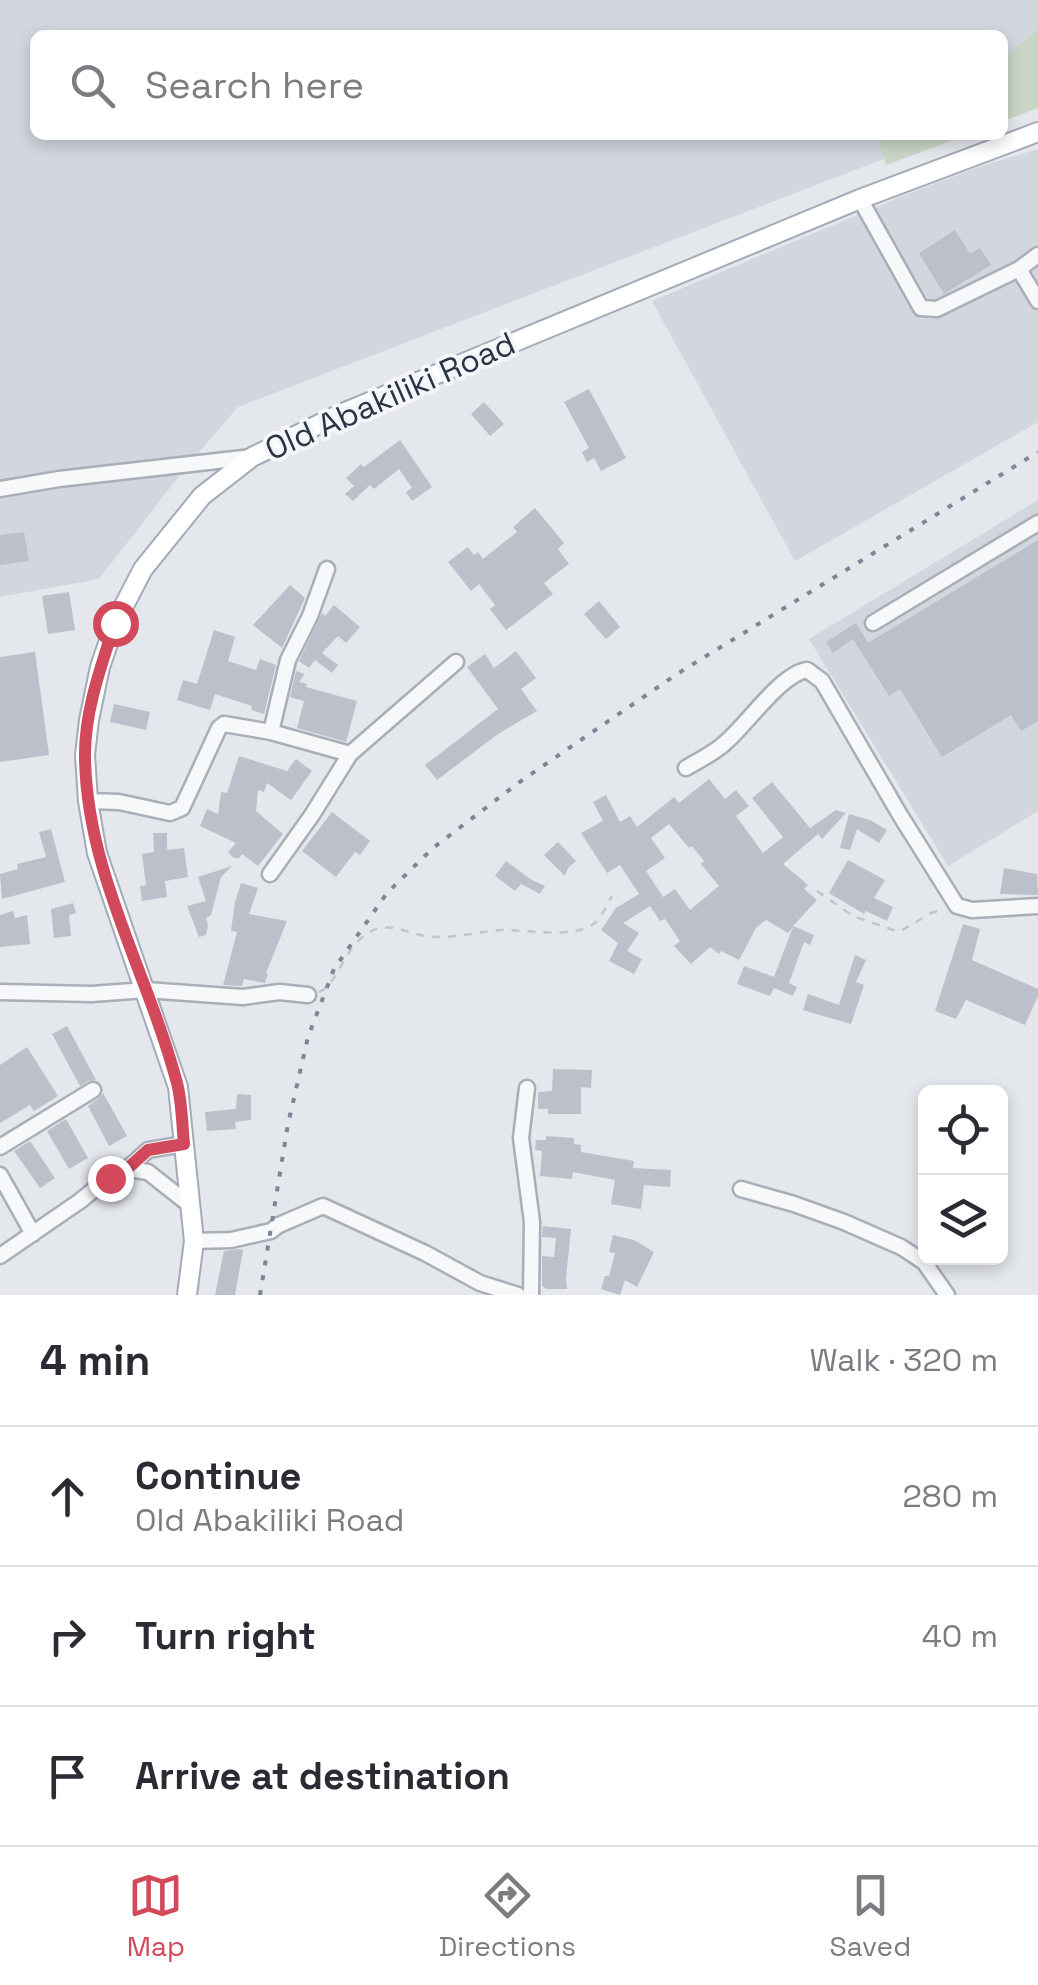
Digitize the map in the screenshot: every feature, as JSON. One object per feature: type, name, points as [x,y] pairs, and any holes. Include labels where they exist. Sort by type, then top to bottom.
[{"type":"main road","name":"Old Abakiliki Road","points":[[187,1295],[194,1241],[178,1086],[97,853],[85,755],[100,667],[115,623],[143,569],[202,496],[252,457],[338,414],[860,199],[1038,132]]},
{"type":"street","points":[[860,199],[921,308],[937,310],[1038,255]]},
{"type":"street","points":[[1018,269],[1038,301]]},
{"type":"street","points":[[0,489],[252,457]]},
{"type":"street","points":[[873,622],[1038,523]]},
{"type":"street","points":[[271,732],[288,660],[327,570]]},
{"type":"street","points":[[270,874],[350,754],[456,662]]},
{"type":"street","points":[[686,768],[722,746],[778,687],[797,672],[808,670],[822,681],[958,906],[972,910],[1038,906]]},
{"type":"street","points":[[88,801],[176,812],[182,808],[224,724],[271,732],[350,754]]},
{"type":"street","points":[[0,992],[92,994],[146,990],[243,998],[279,992],[308,996]]},
{"type":"street","points":[[527,1088],[521,1138],[532,1222],[531,1295]]},
{"type":"street","points":[[0,1147],[93,1090]]},
{"type":"street","points":[[0,1256],[127,1169],[148,1150],[184,1144]]},
{"type":"street","points":[[127,1169],[148,1172],[191,1206]]},
{"type":"street","points":[[0,1175],[34,1234]]},
{"type":"street","points":[[741,1189],[844,1222],[901,1247],[924,1262],[947,1295]]},
{"type":"street","points":[[194,1241],[231,1240],[271,1231],[323,1206],[426,1253],[480,1283],[518,1295]]},
{"type":"path","points":[[817,890],[853,916],[899,932],[931,913],[958,906]]},
{"type":"path","points":[[308,996],[330,987],[355,944],[377,928],[455,938],[500,930],[578,930],[595,922],[612,896]]},
{"type":"shaded area","points":[[0,0],[1038,0],[1038,99],[1008,111],[1008,30],[30,30],[30,140],[933,140],[238,407],[99,579],[0,597]]},
{"type":"shaded area","points":[[1038,149],[1038,422],[795,561],[652,301],[905,195]]},
{"type":"shaded area","points":[[1038,500],[1038,811],[948,866],[809,639]]},
{"type":"green space","points":[[1038,29],[1038,108],[1008,119],[1008,55]]},
{"type":"green space","points":[[878,140],[954,140],[886,165]]},
{"type":"building","points":[[955,230],[970,254],[980,248],[991,265],[944,294],[919,253]]},
{"type":"building","points":[[589,389],[626,458],[601,471],[594,458],[587,462],[582,452],[589,448],[564,402]]},
{"type":"building","points":[[484,402],[504,424],[490,436],[471,414]]},
{"type":"building","points":[[400,440],[432,487],[412,501],[406,492],[412,488],[399,469],[374,489],[370,485],[353,501],[345,494],[354,486],[346,478]]},
{"type":"building","points":[[535,508],[564,543],[558,549],[569,564],[544,583],[553,594],[506,630],[490,609],[495,605],[479,584],[471,591],[448,562],[468,547],[483,559],[517,532],[513,527]]},
{"type":"building","points":[[24,532],[29,561],[0,565],[0,535]]},
{"type":"building","points":[[1038,540],[1038,721],[1021,731],[1011,715],[942,757],[900,689],[889,696],[853,639],[833,653],[826,642],[856,623],[868,643]]},
{"type":"building","points":[[290,585],[305,598],[282,648],[253,625]]},
{"type":"building","points":[[69,592],[75,630],[48,634],[42,596]]},
{"type":"building","points":[[599,601],[620,627],[606,639],[584,614]]},
{"type":"building","points":[[334,605],[360,627],[346,643],[338,636],[322,653],[338,665],[332,673],[315,660],[309,668],[299,661],[322,613],[325,616]]},
{"type":"building","points":[[214,630],[235,637],[228,661],[256,670],[260,659],[276,665],[264,714],[215,694],[210,710],[177,700],[183,680],[197,684]]},
{"type":"building","points":[[516,651],[536,678],[521,689],[537,711],[498,734],[437,780],[425,765],[498,709],[467,667],[485,654],[494,668]]},
{"type":"building","points":[[35,652],[49,755],[0,762],[0,657]]},
{"type":"building","points":[[296,671],[305,674],[299,682],[307,684],[306,687],[357,701],[346,742],[297,728],[304,701],[290,697]]},
{"type":"building","points":[[114,704],[150,712],[146,730],[110,722]]},
{"type":"building","points":[[239,756],[287,771],[296,759],[312,771],[291,800],[267,783],[264,792],[258,790],[256,811],[283,834],[258,866],[242,854],[234,858],[228,852],[236,843],[200,826],[207,809],[218,814],[221,792],[227,793]]},
{"type":"building","points":[[709,779],[725,799],[736,790],[749,806],[736,816],[763,853],[783,837],[752,798],[772,782],[810,828],[836,810],[846,813],[822,839],[818,834],[783,864],[808,885],[804,889],[817,900],[793,926],[814,935],[810,945],[804,942],[789,983],[797,987],[793,996],[774,988],[770,996],[737,984],[744,966],[774,977],[793,927],[788,933],[766,920],[756,928],[739,960],[710,947],[691,964],[674,946],[680,941],[665,919],[660,921],[650,906],[623,923],[639,933],[627,951],[642,959],[634,974],[609,961],[618,943],[601,930],[616,908],[639,894],[620,865],[607,873],[581,833],[603,821],[593,802],[606,795],[620,822],[630,816],[637,827],[674,797],[679,803]],"holes":[[[669,824],[689,848],[692,846],[704,861],[701,864],[719,886],[690,910],[675,889],[663,897],[646,871],[665,858],[651,838]]]},
{"type":"building","points":[[332,812],[370,841],[360,855],[355,852],[336,877],[302,851]]},
{"type":"building","points":[[849,814],[887,830],[879,843],[857,829],[850,850],[840,848]]},
{"type":"building","points":[[51,829],[65,882],[2,899],[0,874],[18,869],[17,864],[46,857],[39,832]]},
{"type":"building","points":[[153,833],[167,833],[167,850],[184,848],[188,877],[165,881],[167,897],[142,901],[140,886],[146,885],[142,854],[154,852]]},
{"type":"building","points":[[558,842],[576,861],[565,876],[544,855]]},
{"type":"building","points":[[848,860],[885,880],[874,898],[893,907],[887,921],[866,911],[864,914],[829,893]]},
{"type":"building","points":[[506,861],[545,886],[540,894],[521,884],[515,891],[495,876]]},
{"type":"building","points":[[232,866],[221,877],[211,915],[206,918],[206,935],[199,937],[187,906],[206,901],[198,877]]},
{"type":"building","points":[[1004,868],[1037,874],[1038,895],[1000,894]]},
{"type":"building","points":[[241,883],[258,888],[249,914],[287,921],[265,983],[244,979],[242,986],[223,985],[237,932],[231,931]]},
{"type":"building","points":[[73,903],[76,913],[69,915],[71,936],[54,938],[51,909]]},
{"type":"building","points":[[13,911],[15,918],[27,915],[30,944],[0,947],[0,915]]},
{"type":"building","points":[[963,924],[980,929],[972,960],[1038,989],[1025,1025],[966,1000],[956,1019],[935,1011]]},
{"type":"building","points":[[855,955],[866,960],[856,982],[864,985],[851,1024],[803,1010],[808,994],[839,1005]]},
{"type":"building","points":[[67,1026],[96,1080],[80,1086],[52,1034]]},
{"type":"building","points":[[27,1047],[58,1096],[34,1111],[30,1105],[0,1123],[0,1065]]},
{"type":"building","points":[[553,1069],[592,1070],[591,1088],[581,1087],[581,1114],[548,1114],[548,1109],[538,1109],[538,1092],[552,1091]]},
{"type":"building","points":[[103,1093],[127,1136],[109,1146],[88,1106]]},
{"type":"building","points":[[237,1094],[251,1095],[251,1120],[235,1122],[236,1129],[207,1131],[205,1112],[236,1109]]},
{"type":"building","points":[[66,1119],[88,1158],[69,1169],[47,1131]]},
{"type":"building","points":[[546,1136],[574,1138],[574,1144],[581,1145],[581,1152],[634,1161],[633,1168],[671,1170],[670,1187],[644,1185],[641,1209],[611,1204],[615,1180],[573,1172],[572,1179],[540,1176],[542,1151],[535,1150],[536,1140],[546,1140]]},
{"type":"building","points":[[30,1141],[55,1178],[40,1188],[14,1151]]},
{"type":"building","points":[[543,1226],[571,1229],[567,1289],[542,1286],[542,1256],[554,1257],[556,1238],[542,1237]]},
{"type":"building","points":[[613,1235],[634,1240],[654,1252],[637,1287],[625,1280],[620,1295],[601,1289],[615,1253],[609,1252]]},
{"type":"building","points":[[243,1250],[235,1295],[215,1295],[224,1251]]},
{"type":"railway","points":[[260,1295],[288,1124],[308,1037],[334,969],[387,893],[433,848],[521,781],[677,674],[1038,452]]},
{"type":"route","points":[[110,1178],[148,1150],[184,1144],[178,1086],[105,880],[88,801],[85,755],[89,720],[100,667],[115,623]]}]
